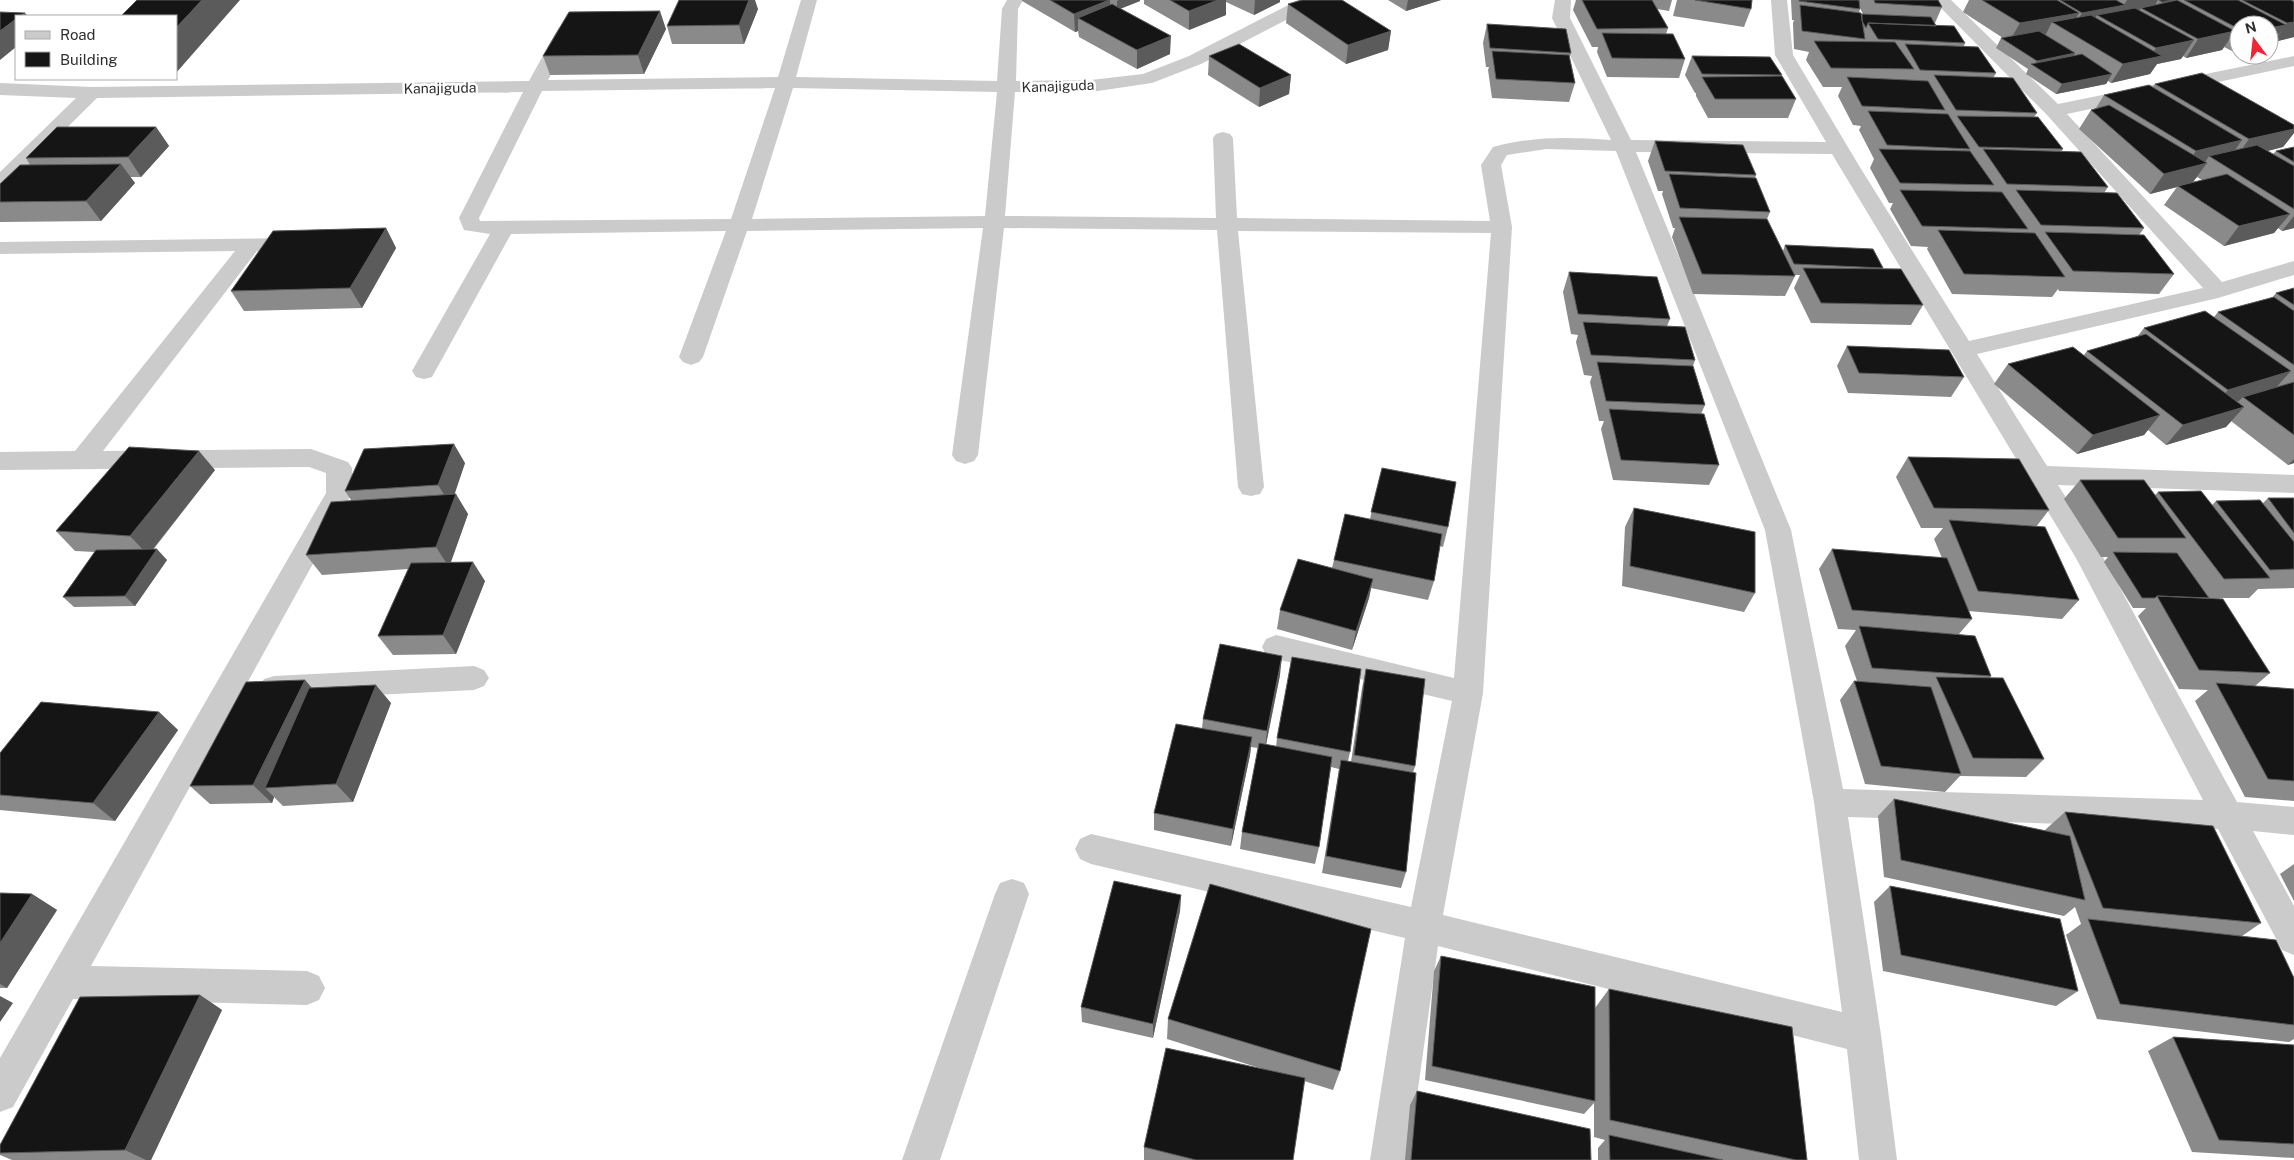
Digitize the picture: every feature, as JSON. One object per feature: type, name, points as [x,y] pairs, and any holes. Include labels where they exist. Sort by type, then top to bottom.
[{"type":"street","points":[[691,357],[741,225],[787,82],[809,0]]},
{"type":"street","points":[[965,455],[994,222],[1008,87],[1010,9],[1014,0]]},
{"type":"street","name":"Kanajiguda","points":[[0,89],[92,93],[787,82],[1008,87],[1091,86],[1146,79],[1195,60],[1311,0]]},
{"type":"street","points":[[1563,0],[1561,18],[1624,146],[1778,530],[1830,802],[1863,1035],[1878,1160]]},
{"type":"street","points":[[1779,0],[1784,55],[2088,553],[2294,939]]},
{"type":"street","points":[[1941,0],[2054,111],[2218,290]]},
{"type":"street","points":[[575,15],[535,87],[469,218],[471,226],[504,228],[994,222],[1502,227]]},
{"type":"street","points":[[2054,111],[2294,61]]},
{"type":"street","points":[[0,183],[92,93]]},
{"type":"street","points":[[1223,138],[1227,225],[1250,487]]},
{"type":"street","points":[[1389,1160],[1424,926],[1468,693],[1502,227],[1492,166],[1500,151],[1521,144],[1566,142],[1624,146],[1840,148]]},
{"type":"street","points":[[424,371],[504,228]]},
{"type":"street","points":[[0,248],[317,243]]},
{"type":"street","points":[[83,459],[251,244]]},
{"type":"street","points":[[1964,350],[2218,290],[2294,268]]},
{"type":"street","points":[[0,460],[311,458],[339,468],[339,493],[0,1094]]},
{"type":"street","points":[[2040,476],[2294,484]]},
{"type":"street","points":[[1276,647],[1468,693]]},
{"type":"street","points":[[228,691],[474,678]]},
{"type":"street","points":[[1830,802],[2228,815],[2294,821]]},
{"type":"street","points":[[1091,849],[1424,926],[1863,1035]]},
{"type":"street","points":[[921,1160],[1012,894]]},
{"type":"street","points":[[63,982],[307,988]]},
{"type":"building","points":[[137,0],[202,0],[178,26],[178,15],[122,15]]},
{"type":"building","points":[[679,0],[749,0],[739,25],[667,26]]},
{"type":"building","points":[[1050,0],[1109,0],[1074,14]]},
{"type":"building","points":[[1170,0],[1218,0],[1189,11]]},
{"type":"building","points":[[1302,0],[1342,0],[1391,31],[1348,45],[1288,4]]},
{"type":"building","points":[[1582,0],[1652,0],[1668,28],[1597,29]]},
{"type":"building","points":[[1695,0],[1752,0],[1751,9]]},
{"type":"building","points":[[1859,0],[1860,9],[1799,1]]},
{"type":"building","points":[[1874,0],[1938,0],[1942,7],[1875,3]]},
{"type":"building","points":[[1982,0],[2057,0],[2079,13],[2020,23]]},
{"type":"building","points":[[2060,0],[2116,0],[2125,5],[2082,13]]},
{"type":"building","points":[[2177,0],[2229,28],[2229,32],[2198,39],[2141,8]]},
{"type":"building","points":[[2184,0],[2238,0],[2267,15],[2229,15],[2229,24]]},
{"type":"building","points":[[2242,0],[2291,0],[2294,2],[2294,22],[2287,23],[2279,19],[2279,15],[2271,15]]},
{"type":"building","points":[[1112,4],[1171,36],[1137,50],[1078,18]]},
{"type":"building","points":[[1800,5],[1861,13],[1865,39],[1802,31]]},
{"type":"building","points":[[2135,8],[2194,40],[2156,48],[2097,15]]},
{"type":"building","points":[[660,11],[638,55],[543,56],[569,12]]},
{"type":"building","points":[[0,12],[25,13],[15,15],[15,20],[0,31]]},
{"type":"building","points":[[1862,14],[1931,17],[1936,26],[1868,23],[1866,28],[1862,21]]},
{"type":"building","points":[[2091,15],[2162,56],[2123,64],[2052,22]]},
{"type":"building","points":[[2279,21],[2286,25],[2279,26]]},
{"type":"building","points":[[1868,23],[1954,26],[1965,43],[1878,39]]},
{"type":"building","points":[[1487,24],[1566,29],[1571,53],[1490,48]]},
{"type":"building","points":[[2039,31],[2075,53],[2037,61],[2001,38]]},
{"type":"building","points":[[1602,33],[1673,34],[1685,59],[1612,58]]},
{"type":"building","points":[[1814,41],[1895,42],[1914,69],[1831,68]]},
{"type":"building","points":[[1239,44],[1291,75],[1260,88],[1209,56]]},
{"type":"building","points":[[1905,44],[1978,47],[1996,73],[1920,70]]},
{"type":"building","points":[[1492,51],[1569,55],[1575,83],[1496,79]]},
{"type":"building","points":[[2082,54],[2112,74],[2062,84],[2031,64]]},
{"type":"building","points":[[1692,56],[1770,57],[1782,75],[1702,74]]},
{"type":"building","points":[[2202,73],[2294,125],[2294,129],[2249,139],[2155,84]]},
{"type":"building","points":[[1934,75],[2013,78],[2037,113],[1956,110]]},
{"type":"building","points":[[1782,76],[1796,99],[1715,99],[1702,77]]},
{"type":"building","points":[[1847,77],[1928,81],[1945,110],[1862,106]]},
{"type":"building","points":[[2149,85],[2242,140],[2196,151],[2104,95]]},
{"type":"building","points":[[2109,105],[2207,163],[2164,174],[2091,110]]},
{"type":"building","points":[[1868,111],[1948,114],[1970,149],[1887,145]]},
{"type":"building","points":[[1957,116],[2038,117],[2063,149],[1979,147]]},
{"type":"building","points":[[57,127],[156,127],[128,157],[26,158]]},
{"type":"building","points":[[1655,141],[1743,145],[1756,175],[1665,171]]},
{"type":"building","points":[[2257,145],[2294,166],[2294,209],[2209,156]]},
{"type":"building","points":[[2294,147],[2294,162],[2276,151]]},
{"type":"building","points":[[1879,149],[1970,151],[1994,185],[1900,183]]},
{"type":"building","points":[[1983,149],[2081,152],[2108,187],[2007,184]]},
{"type":"building","points":[[121,164],[86,201],[0,202],[0,184],[20,165]]},
{"type":"building","points":[[1669,174],[1756,178],[1770,212],[1680,208]]},
{"type":"building","points":[[2227,174],[2290,214],[2239,226],[2178,186]]},
{"type":"building","points":[[1900,190],[2002,192],[2028,229],[1922,226]]},
{"type":"building","points":[[2016,190],[2117,193],[2144,228],[2041,225]]},
{"type":"building","points":[[1679,217],[1767,219],[1795,276],[1702,274]]},
{"type":"building","points":[[386,228],[350,288],[231,291],[273,231]]},
{"type":"building","points":[[1938,230],[2035,233],[2065,277],[1964,274]]},
{"type":"building","points":[[2045,232],[2144,235],[2174,274],[2073,271]]},
{"type":"building","points":[[1785,245],[1873,249],[1883,268],[1794,264]]},
{"type":"building","points":[[1803,268],[1901,269],[1923,305],[1821,303]]},
{"type":"building","points":[[1569,272],[1657,277],[1670,319],[1578,314]]},
{"type":"building","points":[[2294,288],[2294,305],[2276,293]]},
{"type":"building","points":[[2274,297],[2294,311],[2294,365],[2218,312]]},
{"type":"building","points":[[2205,311],[2291,371],[2228,390],[2144,328]]},
{"type":"building","points":[[1583,322],[1685,327],[1695,360],[1591,355]]},
{"type":"building","points":[[2146,334],[2244,407],[2183,425],[2087,351]]},
{"type":"building","points":[[1847,346],[1949,350],[1964,377],[1859,373]]},
{"type":"building","points":[[2073,347],[2160,415],[2093,435],[2008,364]]},
{"type":"building","points":[[1597,362],[1693,366],[1705,405],[1606,401]]},
{"type":"building","points":[[2294,382],[2294,435],[2243,397]]},
{"type":"building","points":[[1609,409],[1704,414],[1719,465],[1621,460]]},
{"type":"building","points":[[454,444],[438,485],[345,491],[364,449]]},
{"type":"building","points":[[129,447],[199,451],[130,536],[56,531]]},
{"type":"building","points":[[1908,457],[2019,459],[2049,510],[1934,508]]},
{"type":"building","points":[[1382,468],[1456,482],[1448,527],[1371,512]]},
{"type":"building","points":[[2080,480],[2144,480],[2186,538],[2118,538]]},
{"type":"building","points":[[2201,491],[2270,578],[2224,579],[2158,492]]},
{"type":"building","points":[[456,494],[436,547],[306,555],[331,502]]},
{"type":"building","points":[[2268,498],[2294,498],[2294,533]]},
{"type":"building","points":[[2260,500],[2294,542],[2294,569],[2270,570],[2216,501]]},
{"type":"building","points":[[1634,508],[1755,532],[1755,593],[1630,566]]},
{"type":"building","points":[[1345,514],[1442,534],[1434,581],[1334,560]]},
{"type":"building","points":[[1949,520],[2045,527],[2079,600],[1978,591]]},
{"type":"building","points":[[157,549],[125,596],[63,597],[96,550]]},
{"type":"building","points":[[1832,549],[1947,558],[1972,619],[1852,610]]},
{"type":"building","points":[[2113,552],[2177,553],[2209,598],[2157,596],[2155,598],[2142,598]]},
{"type":"building","points":[[1298,559],[1373,579],[1356,631],[1280,610]]},
{"type":"building","points":[[473,562],[443,635],[378,636],[411,563]]},
{"type":"building","points":[[2157,596],[2223,599],[2270,673],[2199,670]]},
{"type":"building","points":[[1859,626],[1975,636],[1991,676],[1872,668]]},
{"type":"building","points":[[1220,644],[1282,656],[1267,731],[1203,719]]},
{"type":"building","points":[[1292,657],[1361,669],[1350,752],[1277,738]]},
{"type":"building","points":[[1366,669],[1425,679],[1415,766],[1354,755]]},
{"type":"building","points":[[1936,677],[2003,678],[2044,759],[1973,758]]},
{"type":"building","points":[[305,680],[253,785],[190,786],[246,682]]},
{"type":"building","points":[[1854,681],[1931,687],[1961,774],[1881,766]]},
{"type":"building","points":[[2216,683],[2294,689],[2294,781],[2268,779]]},
{"type":"building","points":[[376,685],[336,784],[265,788],[309,688]]},
{"type":"building","points":[[41,702],[159,712],[93,803],[0,795],[0,753]]},
{"type":"building","points":[[1176,724],[1252,737],[1233,829],[1154,813]]},
{"type":"building","points":[[1259,743],[1332,757],[1319,847],[1242,832]]},
{"type":"building","points":[[1341,760],[1416,773],[1406,872],[1326,856]]},
{"type":"building","points":[[1894,799],[2070,836],[2085,900],[1901,860]]},
{"type":"building","points":[[2065,812],[2213,826],[2261,923],[2103,908]]},
{"type":"building","points":[[1114,881],[1181,895],[1153,1024],[1081,1007]]},
{"type":"building","points":[[1210,884],[1371,929],[1340,1071],[1168,1019]]},
{"type":"building","points":[[1890,886],[2060,919],[2078,991],[1901,955]]},
{"type":"building","points":[[0,893],[32,894],[0,943]]},
{"type":"building","points":[[2088,919],[2276,940],[2294,978],[2294,1025],[2120,1004]]},
{"type":"building","points":[[1441,956],[1595,987],[1595,1101],[1432,1066]]},
{"type":"building","points":[[1609,989],[1792,1027],[1807,1160],[1796,1160],[1610,1120]]},
{"type":"building","points":[[200,995],[125,1150],[0,1153],[0,1145],[80,997]]},
{"type":"building","points":[[2173,1037],[2294,1045],[2294,1144],[2219,1140]]},
{"type":"building","points":[[1166,1048],[1305,1078],[1293,1160],[1196,1160],[1144,1147]]},
{"type":"building","points":[[1417,1091],[1590,1129],[1591,1160],[1411,1160]]},
{"type":"building","points":[[1609,1135],[1723,1160],[1610,1160]]}]
